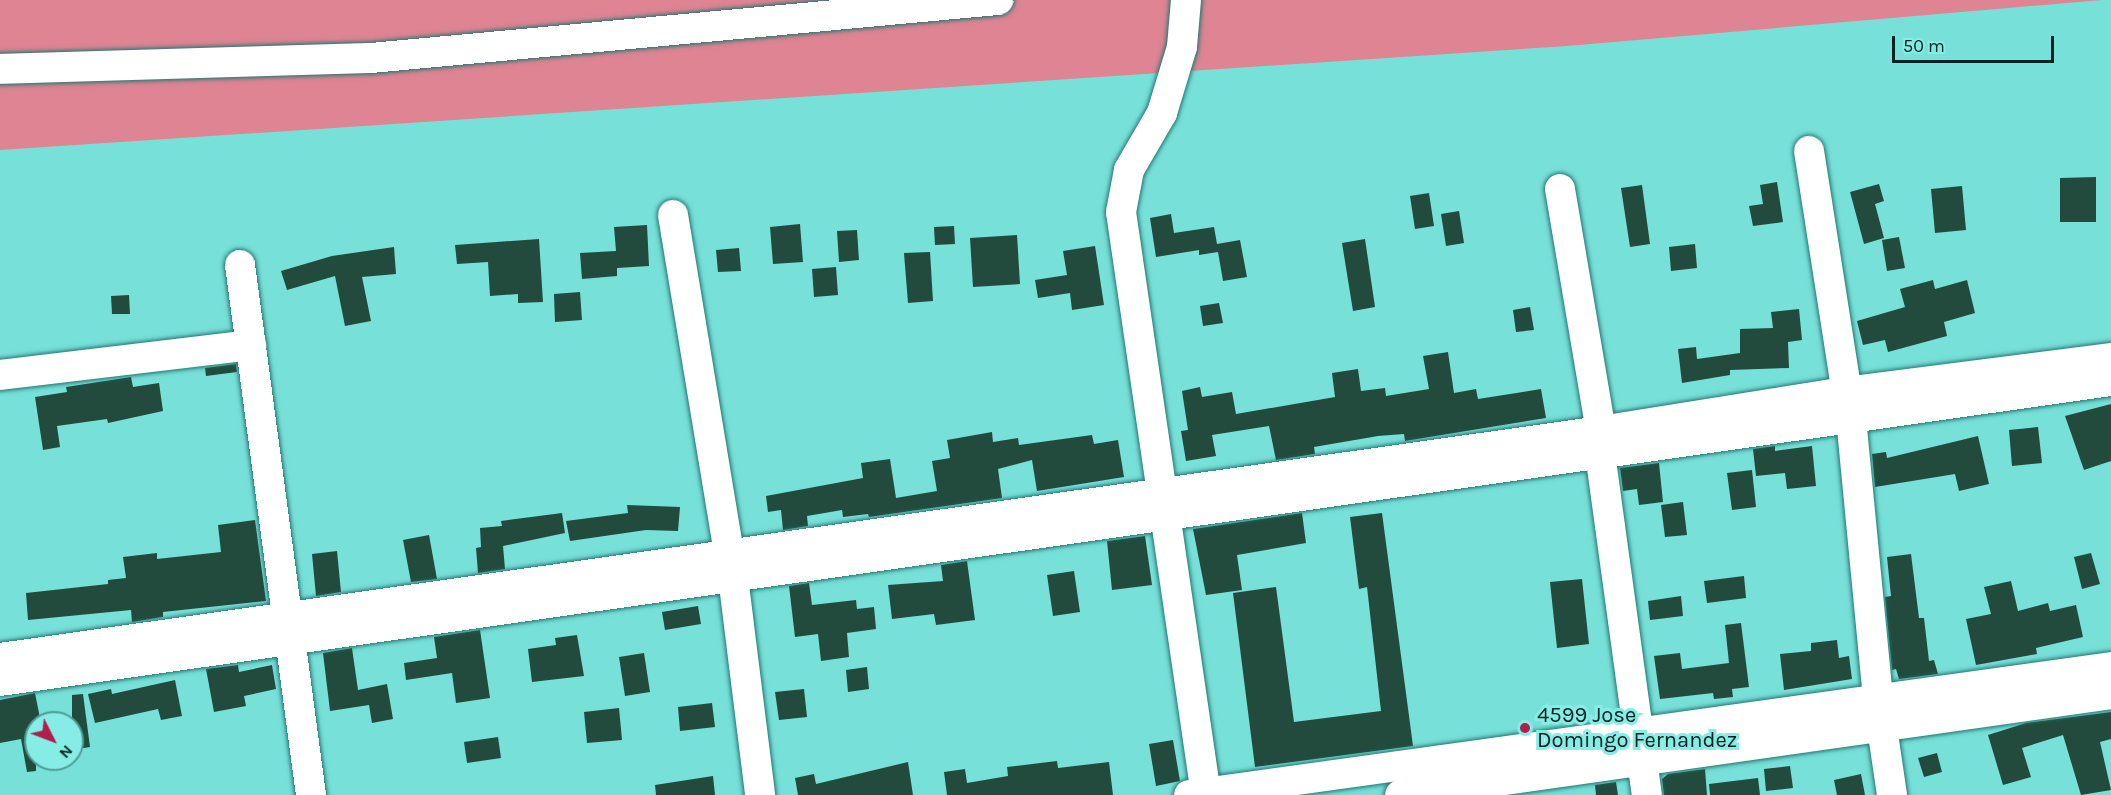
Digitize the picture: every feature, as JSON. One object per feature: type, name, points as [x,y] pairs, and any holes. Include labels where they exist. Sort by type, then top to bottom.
[{"type":"street","points":[[0,69],[371,58],[998,0]]},
{"type":"street","points":[[1186,0],[1182,47],[1162,112],[1129,170],[1121,212],[1200,794],[1642,747],[1880,713],[2111,667]]},
{"type":"street","points":[[1809,151],[1848,405],[1880,713],[1892,795]]},
{"type":"street","points":[[1560,189],[1601,442],[1647,795]]},
{"type":"street","points":[[673,215],[731,566],[760,795]]},
{"type":"street","points":[[240,265],[311,795]]},
{"type":"street","points":[[0,375],[251,345]]},
{"type":"street","points":[[0,658],[290,628],[731,566],[1848,405],[2111,358]]},
{"type":"street","points":[[1848,405],[2111,381]]},
{"type":"street","points":[[0,681],[290,628]]},
{"type":"street","points":[[1880,713],[2111,694]]},
{"type":"street","points":[[1400,795],[1642,747]]},
{"type":"shaded area","points":[[0,0],[2102,0],[1567,46],[0,150]]},
{"type":"building","points":[[2096,177],[2096,222],[2060,222],[2060,178]]},
{"type":"building","points":[[1777,182],[1783,222],[1753,226],[1749,206],[1763,204],[1760,185]]},
{"type":"building","points":[[1879,184],[1884,201],[1875,204],[1884,238],[1864,244],[1850,192]]},
{"type":"building","points":[[1642,185],[1650,244],[1630,247],[1621,188]]},
{"type":"building","points":[[1962,186],[1966,230],[1935,233],[1931,189]]},
{"type":"building","points":[[1429,193],[1434,226],[1415,229],[1410,196]]},
{"type":"building","points":[[1459,211],[1464,243],[1446,246],[1441,214]]},
{"type":"building","points":[[1171,214],[1174,233],[1214,227],[1217,244],[1240,240],[1247,277],[1223,281],[1218,252],[1199,255],[1199,250],[1156,257],[1150,218]]},
{"type":"building","points":[[800,224],[803,262],[773,264],[770,227]]},
{"type":"building","points":[[647,225],[649,266],[617,268],[617,276],[582,279],[580,253],[616,251],[614,227]]},
{"type":"building","points":[[954,226],[955,244],[935,245],[934,227]]},
{"type":"building","points":[[857,230],[859,260],[839,262],[837,231]]},
{"type":"building","points":[[1017,235],[1020,284],[973,287],[970,238]]},
{"type":"building","points":[[1899,237],[1905,268],[1887,271],[1882,240]]},
{"type":"building","points":[[539,239],[543,302],[518,303],[518,294],[490,296],[488,262],[457,264],[455,245]]},
{"type":"building","points":[[1365,239],[1375,307],[1353,311],[1342,243]]},
{"type":"building","points":[[1695,244],[1697,268],[1671,271],[1669,247]]},
{"type":"building","points":[[1095,246],[1104,305],[1072,310],[1070,293],[1038,298],[1035,280],[1067,275],[1063,251]]},
{"type":"building","points":[[394,247],[396,274],[362,277],[371,321],[345,326],[335,276],[287,290],[281,271],[332,256]]},
{"type":"building","points":[[739,248],[741,271],[718,272],[716,250]]},
{"type":"building","points":[[930,252],[933,301],[908,303],[904,253]]},
{"type":"building","points":[[836,267],[838,295],[814,297],[812,269]]},
{"type":"building","points":[[1933,280],[1935,289],[1967,280],[1975,313],[1944,322],[1947,336],[1888,352],[1885,340],[1863,345],[1857,321],[1905,307],[1900,289]]},
{"type":"building","points":[[580,292],[582,320],[555,322],[554,294]]},
{"type":"building","points":[[129,295],[130,314],[112,314],[111,296]]},
{"type":"building","points":[[1219,303],[1223,323],[1203,326],[1200,306]]},
{"type":"building","points":[[1530,307],[1534,330],[1516,332],[1513,310]]},
{"type":"building","points":[[1799,309],[1802,340],[1788,342],[1789,368],[1730,370],[1730,375],[1682,383],[1678,349],[1696,347],[1697,359],[1740,353],[1740,329],[1773,328],[1771,312]]},
{"type":"building","points":[[1448,352],[1454,393],[1476,389],[1478,399],[1541,389],[1546,418],[1405,441],[1404,434],[1378,436],[1314,447],[1315,454],[1276,460],[1269,426],[1212,435],[1216,456],[1186,461],[1181,431],[1188,430],[1182,391],[1200,387],[1202,397],[1232,392],[1236,414],[1335,397],[1332,373],[1358,369],[1361,391],[1385,388],[1386,396],[1429,389],[1423,356]]},
{"type":"building","points":[[236,364],[237,372],[206,376],[205,368]]},
{"type":"building","points":[[131,377],[133,387],[159,383],[163,411],[108,423],[107,419],[57,426],[60,447],[43,450],[35,397],[67,392],[66,387]]},
{"type":"building","points":[[2111,404],[2111,461],[2084,470],[2065,416]]},
{"type":"building","points":[[2038,427],[2042,463],[2012,466],[2009,430]]},
{"type":"building","points":[[992,432],[993,442],[1018,438],[1019,445],[1092,435],[1094,444],[1118,440],[1124,477],[1037,491],[1032,460],[998,469],[1002,498],[869,517],[868,514],[843,517],[842,510],[807,516],[808,526],[783,530],[781,510],[768,512],[766,496],[863,478],[861,463],[890,459],[896,498],[937,491],[932,461],[950,458],[947,440]]},
{"type":"building","points":[[1978,436],[1989,484],[1959,491],[1955,474],[1875,487],[1872,454],[1886,452],[1887,458]]},
{"type":"building","points":[[1775,446],[1775,451],[1812,446],[1816,486],[1787,489],[1785,473],[1756,476],[1753,449]]},
{"type":"building","points":[[1659,463],[1663,502],[1639,505],[1637,489],[1623,491],[1620,468]]},
{"type":"building","points":[[1752,470],[1756,507],[1732,510],[1727,473]]},
{"type":"building","points":[[1683,502],[1687,535],[1665,537],[1661,505]]},
{"type":"building","points":[[627,505],[680,507],[678,531],[646,530],[570,541],[566,521],[628,513]]},
{"type":"building","points":[[562,513],[565,533],[503,546],[505,569],[478,573],[476,548],[481,547],[480,528],[502,526],[501,521]]},
{"type":"building","points":[[1302,513],[1306,543],[1237,555],[1242,590],[1206,595],[1193,529]]},
{"type":"building","points":[[1382,513],[1413,746],[1255,767],[1233,593],[1276,587],[1294,722],[1381,711],[1367,587],[1359,589],[1350,517]]},
{"type":"building","points":[[255,520],[266,601],[163,612],[163,617],[132,622],[131,610],[28,620],[26,593],[108,584],[108,580],[126,578],[123,557],[157,553],[157,559],[221,552],[218,525]]},
{"type":"building","points":[[429,535],[437,579],[411,582],[403,540]]},
{"type":"building","points":[[1145,536],[1152,585],[1112,590],[1107,541]]},
{"type":"building","points":[[337,551],[341,592],[316,596],[312,554]]},
{"type":"building","points":[[2091,553],[2100,584],[2082,589],[2074,557]]},
{"type":"building","points":[[1911,554],[1919,618],[1924,618],[1929,661],[1934,660],[1938,674],[1899,679],[1896,669],[1892,670],[1885,597],[1891,596],[1887,557]]},
{"type":"building","points":[[967,561],[975,620],[936,625],[934,614],[892,619],[888,585],[943,581],[941,565]]},
{"type":"building","points":[[1074,571],[1080,612],[1053,616],[1047,575]]},
{"type":"building","points":[[1744,576],[1746,598],[1707,603],[1704,581]]},
{"type":"building","points":[[1582,579],[1589,644],[1557,648],[1550,582]]},
{"type":"building","points":[[2011,581],[2018,611],[2048,603],[2050,611],[2076,605],[2083,637],[2036,648],[2037,654],[1976,665],[1966,619],[1991,614],[1984,587]]},
{"type":"building","points":[[809,583],[812,605],[856,600],[857,609],[874,607],[876,629],[847,633],[849,657],[821,661],[818,634],[795,637],[789,586]]},
{"type":"building","points":[[1681,596],[1683,616],[1650,620],[1648,601]]},
{"type":"building","points":[[698,606],[701,624],[665,630],[662,612]]},
{"type":"building","points":[[1741,623],[1749,687],[1732,689],[1733,697],[1714,699],[1713,693],[1660,699],[1654,656],[1680,653],[1682,669],[1729,663],[1725,625]]},
{"type":"building","points":[[480,630],[490,698],[456,703],[452,673],[406,680],[404,663],[437,658],[434,637]]},
{"type":"building","points":[[577,635],[584,676],[532,682],[528,649],[556,645],[555,638]]},
{"type":"building","points":[[1837,640],[1839,658],[1849,656],[1852,679],[1784,690],[1780,654],[1811,651],[1811,643]]},
{"type":"building","points":[[352,648],[358,690],[387,684],[393,719],[372,723],[369,705],[330,711],[323,653]]},
{"type":"building","points":[[644,653],[650,692],[625,696],[619,657]]},
{"type":"building","points":[[238,665],[239,672],[272,665],[276,689],[244,696],[246,706],[214,712],[206,669]]},
{"type":"building","points":[[867,667],[869,689],[848,692],[846,670]]},
{"type":"building","points":[[175,680],[182,716],[161,720],[158,709],[95,723],[88,694],[111,689],[112,694]]},
{"type":"building","points":[[804,689],[807,717],[779,720],[775,692]]},
{"type":"building","points":[[35,693],[39,711],[24,711],[24,756],[21,739],[0,743],[0,700]]},
{"type":"building","points":[[83,694],[90,747],[84,748],[84,711],[72,711],[72,695]]},
{"type":"building","points":[[712,703],[715,727],[680,731],[678,707]]},
{"type":"building","points":[[619,708],[622,740],[587,743],[584,712]]},
{"type":"building","points":[[2111,712],[2111,739],[2100,742],[2111,790],[2081,795],[2063,735],[2022,748],[2031,777],[2003,785],[1988,735],[2026,723]]},
{"type":"building","points":[[498,737],[501,758],[467,763],[464,742]]},
{"type":"building","points":[[1173,740],[1180,781],[1156,786],[1149,744]]},
{"type":"building","points":[[1937,753],[1942,772],[1924,777],[1918,758]]},
{"type":"building","points":[[1057,761],[1058,768],[1109,762],[1113,795],[947,795],[944,772],[965,769],[967,783],[1008,776],[1007,767]]},
{"type":"building","points":[[908,762],[913,795],[798,795],[795,778],[814,774],[816,784]]},
{"type":"building","points":[[1790,766],[1793,788],[1766,791],[1764,769]]},
{"type":"building","points":[[1705,769],[1707,795],[1664,795],[1662,779],[1668,774]]},
{"type":"building","points":[[1861,774],[1865,795],[1837,795],[1834,780]]},
{"type":"building","points":[[713,776],[715,795],[656,795],[655,785]]},
{"type":"building","points":[[1758,778],[1760,795],[1710,795],[1709,784]]},
{"type":"building","points":[[1616,782],[1618,795],[1596,795],[1595,785]]},
{"type":"place","name":"4599 Jose Domingo Fernandez","points":[[1525,728]]}]
